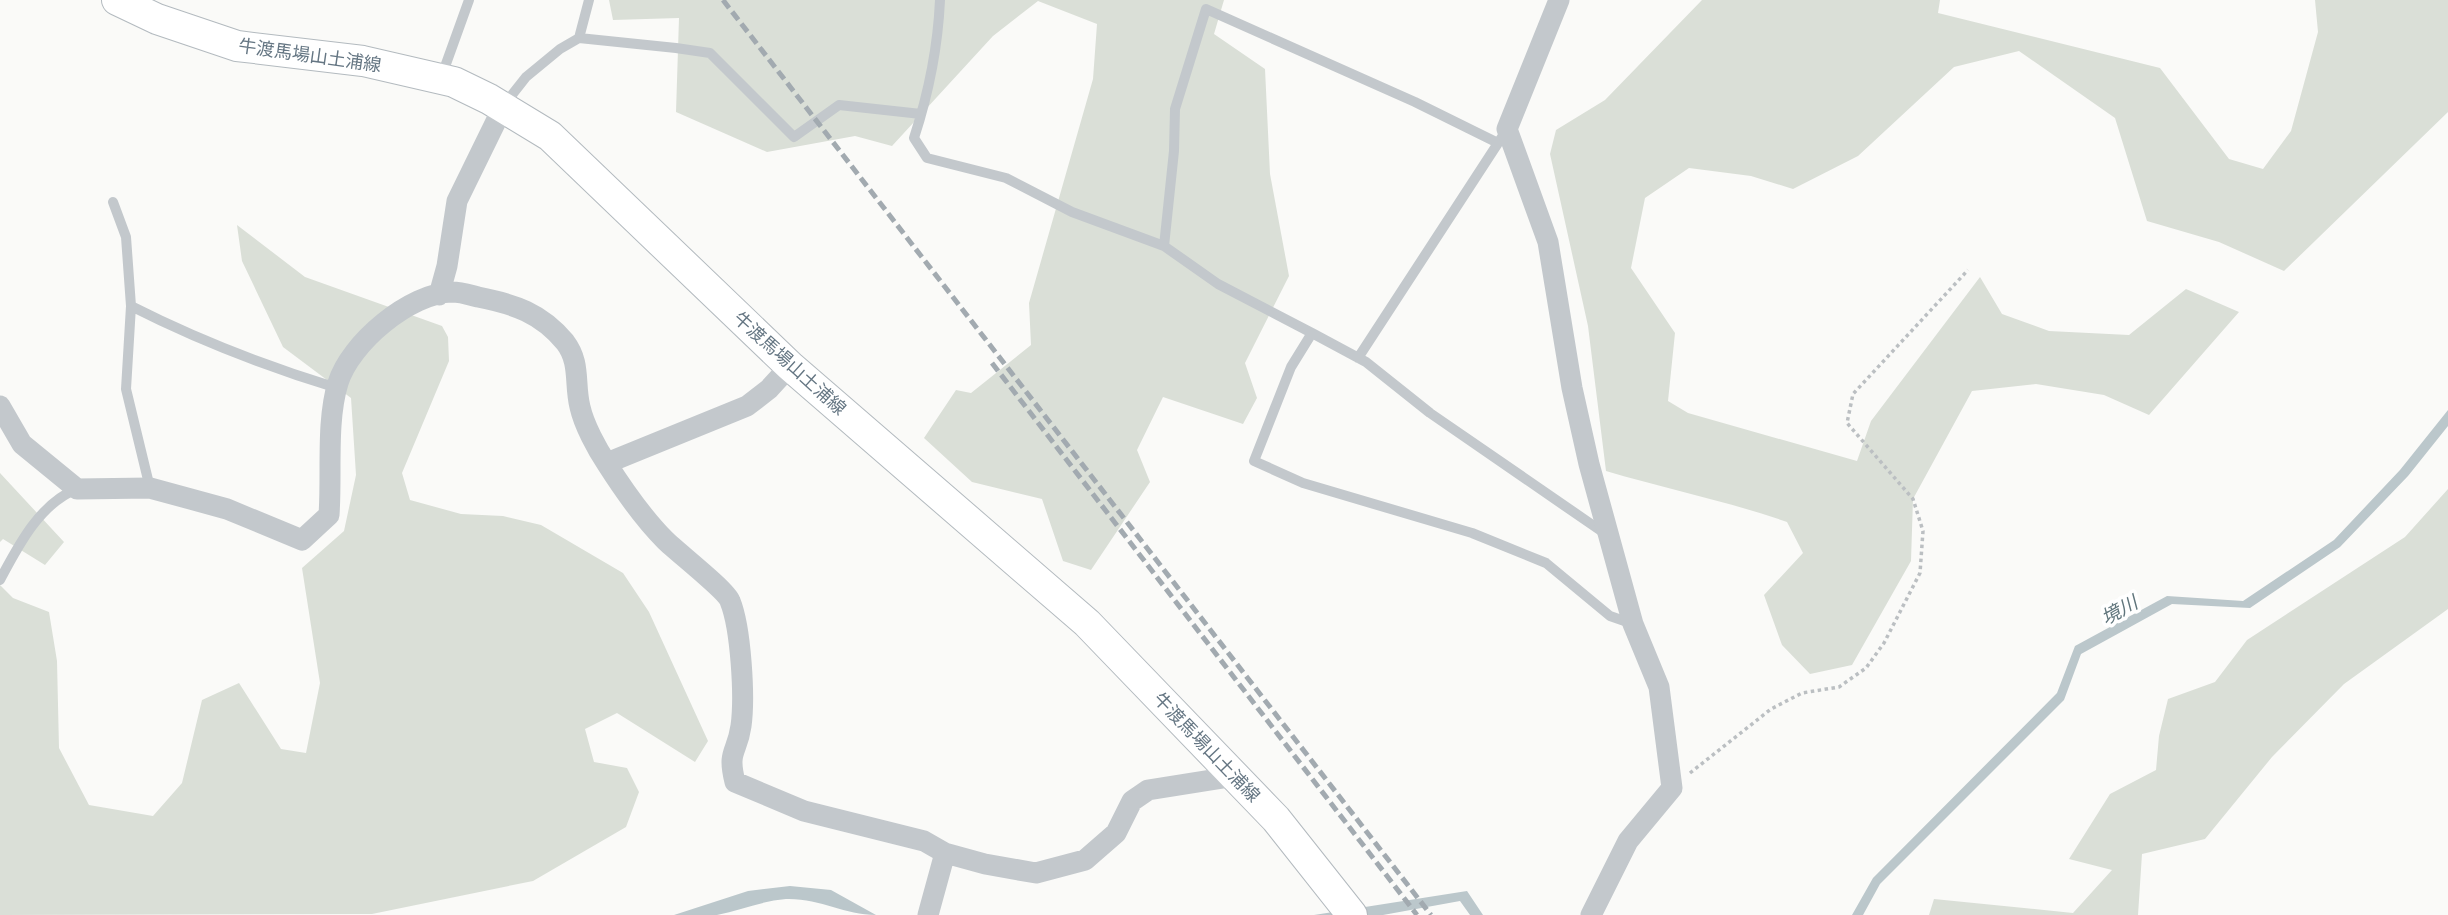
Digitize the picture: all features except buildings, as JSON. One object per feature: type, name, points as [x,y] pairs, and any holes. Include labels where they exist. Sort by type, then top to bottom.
[{"type":"main road","name":"牛渡馬場山土浦線","points":[[117,0],[157,19],[237,46],[363,61],[441,78],[503,107],[550,136],[790,366],[1087,622],[1276,819],[1352,915]]},
{"type":"street","points":[[1559,0],[1502,136],[1548,242],[1572,388],[1633,625],[1659,687],[1672,788],[1628,841],[1591,915]]},
{"type":"street","points":[[439,295],[457,201],[503,107]]},
{"type":"street","points":[[0,406],[22,444],[76,489],[150,488],[227,509],[303,540],[329,515],[332,471],[330,440],[337,388],[348,363],[371,334],[404,308],[439,295],[453,292],[508,303],[536,314],[563,340],[576,358],[580,408],[607,463],[662,537],[729,598],[739,635],[741,727],[729,759],[735,782],[804,811],[924,841],[945,853],[1035,873],[1085,860],[1116,833],[1132,801],[1149,790],[1236,776]]},
{"type":"street","points":[[607,463],[747,406],[769,389],[790,366]]},
{"type":"street","points":[[928,915],[945,853]]},
{"type":"lane","points":[[441,78],[469,0]]},
{"type":"lane","points":[[579,38],[589,0]]},
{"type":"lane","points":[[940,0],[939,20],[914,138],[927,158],[1006,178],[1072,212],[1164,246],[1218,284],[1358,358],[1441,421],[1609,536]]},
{"type":"lane","points":[[1164,246],[1174,151],[1175,109],[1206,9],[1415,102],[1502,136],[1358,358]]},
{"type":"lane","points":[[503,107],[526,76],[559,49],[579,38],[710,53],[794,137],[839,104],[921,114]]},
{"type":"lane","points":[[113,202],[126,237],[131,306],[126,389],[150,488]]},
{"type":"lane","points":[[131,306],[201,341],[267,367],[337,388]]},
{"type":"lane","points":[[1312,333],[1291,367],[1254,461],[1303,483],[1472,533],[1546,563],[1610,616],[1633,625]]},
{"type":"lane","points":[[0,580],[33,526],[58,496],[76,489]]},
{"type":"path","points":[[1672,788],[1771,709],[1802,693],[1839,687],[1866,667],[1884,643],[1920,573],[1923,531],[1913,499],[1847,423],[1853,394],[1968,270]]},
{"type":"shaded area","points":[[609,0],[1224,0],[1214,34],[1265,69],[1270,174],[1289,276],[1245,363],[1257,398],[1243,424],[1163,397],[1137,450],[1150,482],[1091,570],[1063,561],[1042,499],[972,482],[924,438],[956,390],[971,393],[1031,345],[1029,303],[1093,79],[1097,24],[1038,1],[993,36],[892,146],[855,136],[767,152],[676,112],[679,18],[613,20]]},
{"type":"shaded area","points":[[1702,0],[1940,0],[1938,13],[2160,68],[2229,159],[2263,169],[2291,131],[2318,32],[2315,0],[2448,0],[2448,112],[2284,271],[2219,242],[2147,221],[2115,118],[2019,51],[1954,67],[1858,156],[1793,189],[1751,176],[1689,168],[1645,198],[1631,268],[1675,333],[1668,401],[1688,413],[1857,461],[1871,421],[1980,277],[2002,314],[2049,331],[2129,335],[2186,289],[2239,312],[2149,415],[2104,395],[2036,384],[1972,391],[1913,499],[1911,561],[1852,665],[1810,674],[1782,645],[1764,595],[1803,553],[1787,522],[1606,471],[1588,326],[1550,154],[1556,130],[1605,100]]},
{"type":"shaded area","points":[[237,225],[305,277],[442,326],[448,337],[449,361],[402,473],[410,500],[461,514],[503,516],[541,525],[623,573],[649,612],[708,741],[695,762],[617,713],[585,729],[594,762],[627,768],[639,792],[626,827],[533,881],[372,914],[0,915],[0,585],[13,598],[49,612],[57,661],[59,748],[89,805],[153,816],[182,783],[202,700],[239,683],[281,749],[306,753],[320,683],[302,568],[344,531],[356,475],[351,398],[283,347],[242,261]]},
{"type":"shaded area","points":[[2448,410],[2448,426],[2408,476],[2340,547],[2250,608],[2172,604],[2081,654],[2064,700],[1880,884],[1863,915],[1852,915],[1873,878],[2057,693],[2075,646],[2167,596],[2243,601],[2334,540],[2400,470]]},
{"type":"shaded area","points":[[0,473],[64,542],[45,565],[3,539],[0,542]]},
{"type":"shaded area","points":[[2448,489],[2448,609],[2344,684],[2272,757],[2205,839],[2142,854],[2138,915],[1929,915],[1934,899],[2073,913],[2112,870],[2069,859],[2110,794],[2156,770],[2159,736],[2168,699],[2215,682],[2247,640],[2405,537]]},
{"type":"shaded area","points":[[790,886],[831,890],[876,915],[810,901],[786,899],[717,915],[674,915],[748,891]]},
{"type":"shaded area","points":[[1467,891],[1483,915],[1470,915],[1460,901],[1383,915],[1314,915]]},
{"type":"railway","points":[[723,0],[1431,915]]},
{"type":"railway","points":[[992,363],[1417,915]]},
{"type":"water label","name":"境川","points":[[2119,610]]}]
